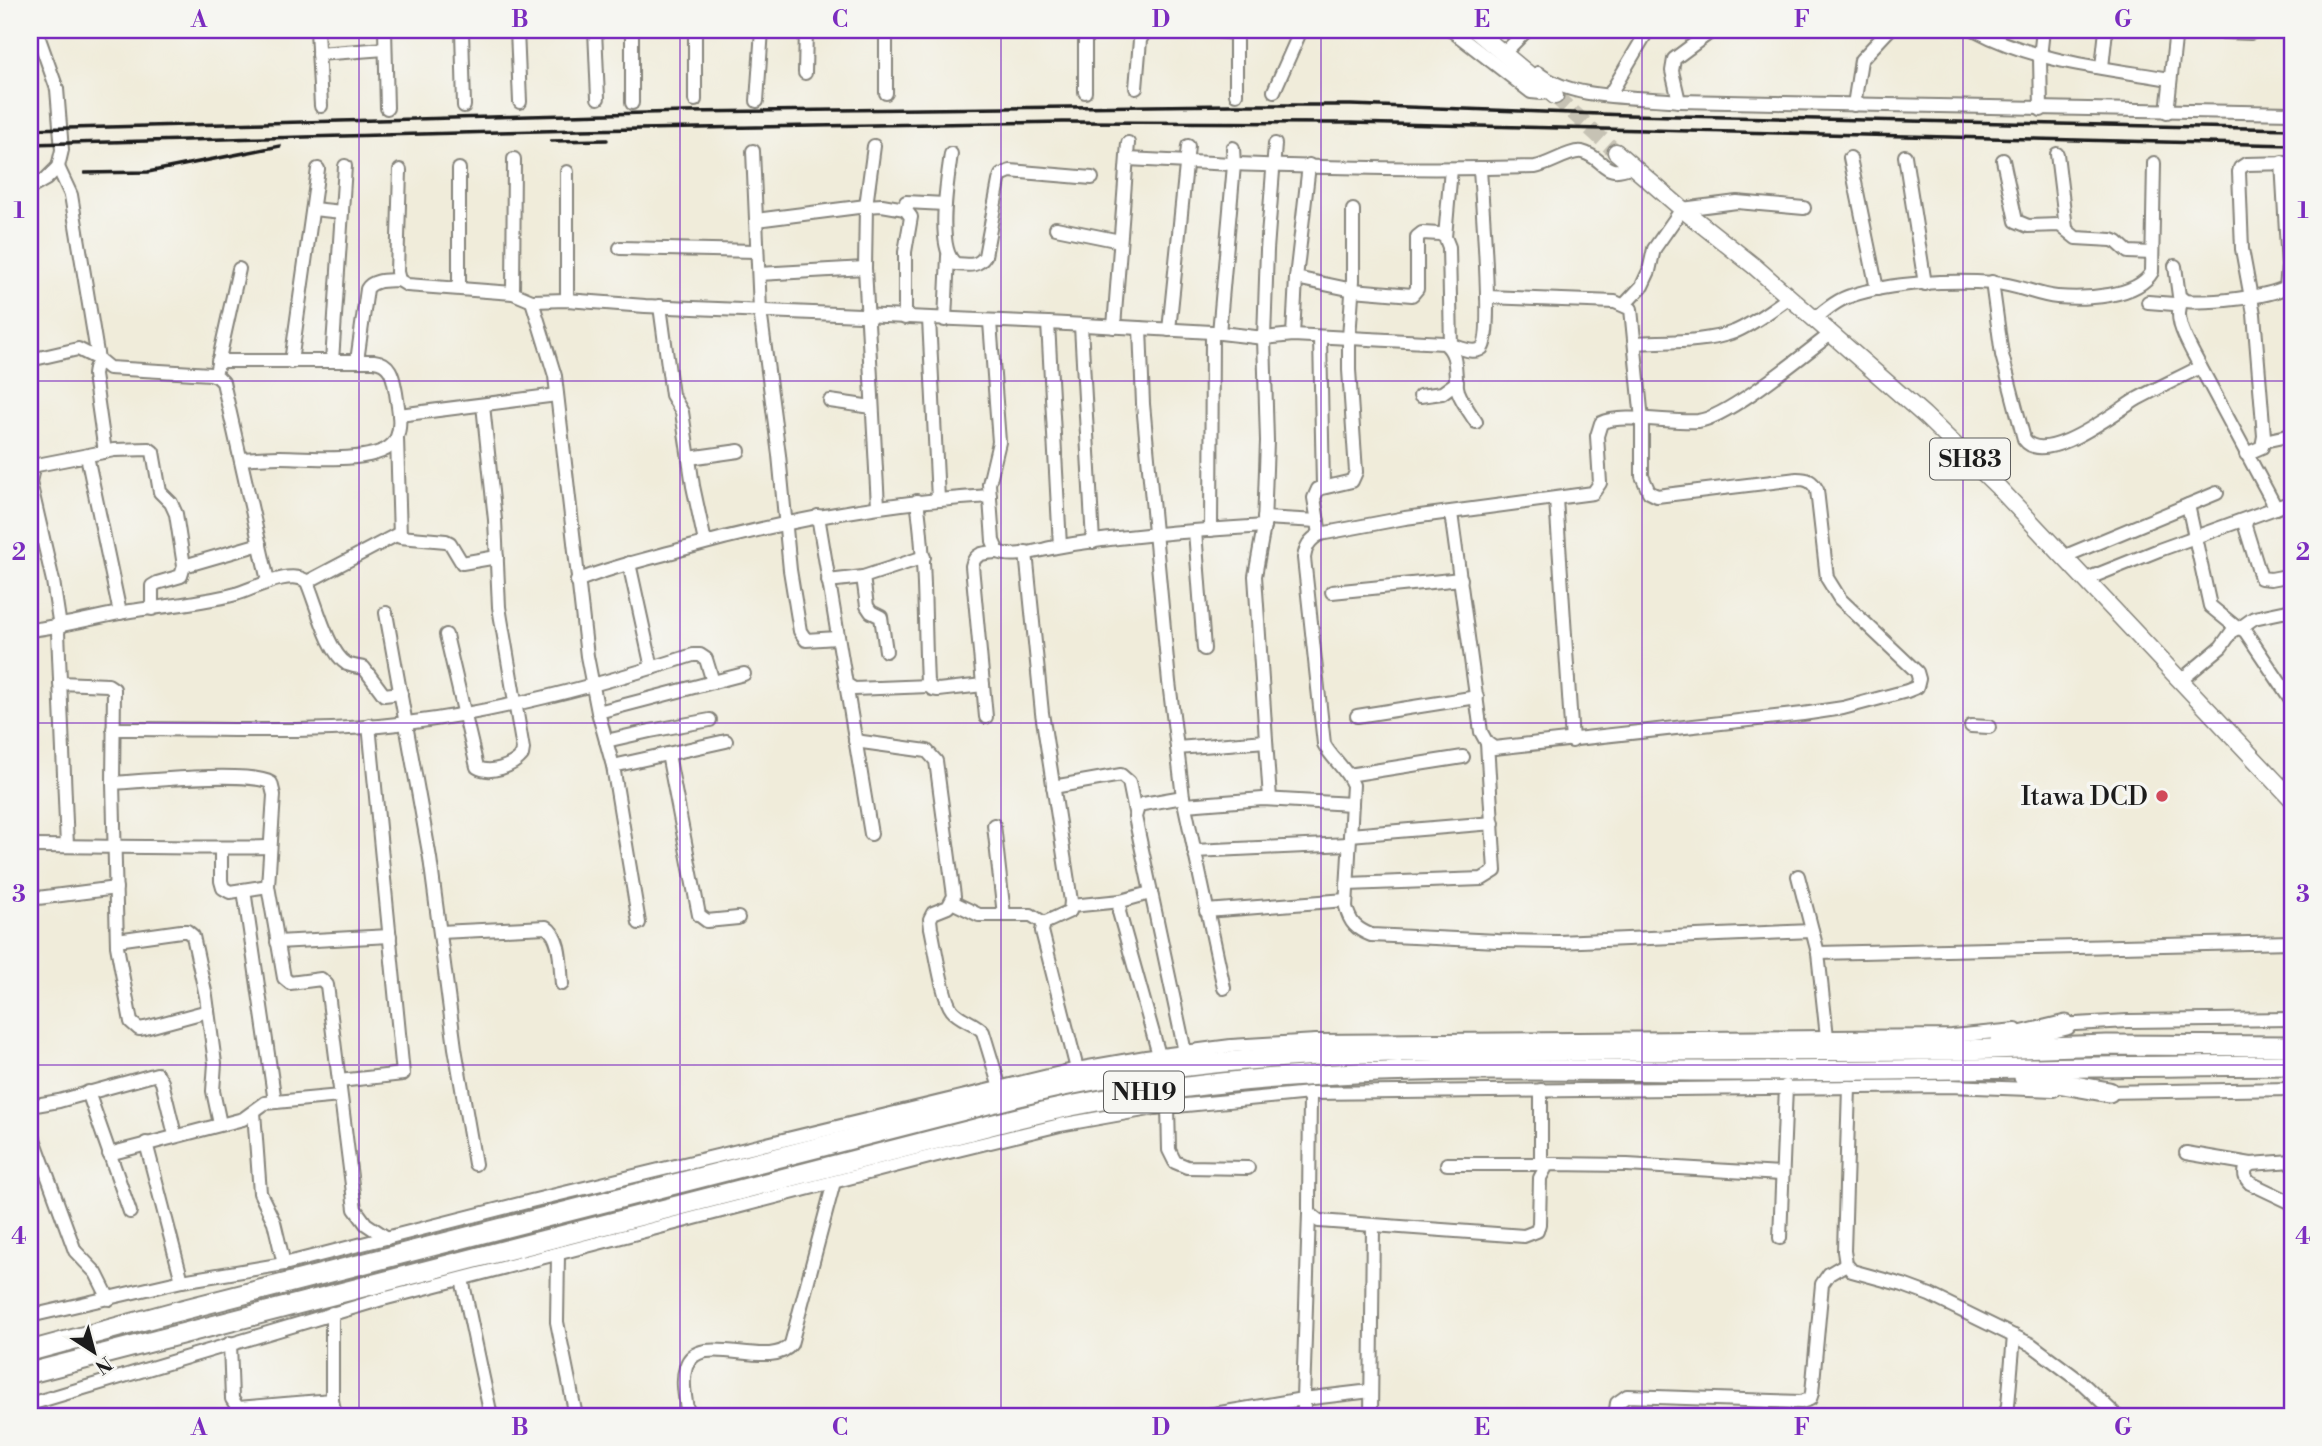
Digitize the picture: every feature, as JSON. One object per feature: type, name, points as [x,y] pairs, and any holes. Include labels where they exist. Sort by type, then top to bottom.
[{"type":"highway","points":[[1962,1050],[2066,1025]]},
{"type":"highway","name":"NH19","points":[[30,1351],[187,1308],[1085,1080],[1228,1062],[1390,1052],[1962,1050],[2107,1045],[2292,1046]]},
{"type":"highway","name":"NH19","points":[[30,1373],[1001,1122],[1128,1094],[1245,1081],[1376,1073],[2292,1065]]},
{"type":"highway","points":[[1981,1069],[2109,1092]]},
{"type":"main road","points":[[1475,30],[1552,94]]},
{"type":"main road","name":"SH83","points":[[1616,152],[1832,333],[1958,448],[2292,799]]},
{"type":"street","points":[[30,188],[46,179],[58,167],[62,150],[57,89],[36,30]]},
{"type":"street","points":[[317,30],[321,106]]},
{"type":"street","points":[[384,30],[387,108]]},
{"type":"street","points":[[462,30],[464,106]]},
{"type":"street","points":[[517,30],[520,102]]},
{"type":"street","points":[[594,30],[598,98]]},
{"type":"street","points":[[632,30],[632,103]]},
{"type":"street","points":[[695,30],[695,100]]},
{"type":"street","points":[[757,101],[762,30]]},
{"type":"street","points":[[806,30],[806,73]]},
{"type":"street","points":[[886,30],[886,93]]},
{"type":"street","points":[[1085,30],[1085,92]]},
{"type":"street","points":[[1136,88],[1140,40],[1146,30]]},
{"type":"street","points":[[1205,30],[1236,31],[1236,94]]},
{"type":"street","points":[[1274,91],[1301,30]]},
{"type":"street","points":[[1451,30],[1531,92],[1552,94]]},
{"type":"street","points":[[1483,30],[1558,86],[1581,92],[1679,101],[2292,113]]},
{"type":"street","points":[[1507,50],[1527,30]]},
{"type":"street","points":[[1610,94],[1648,30]]},
{"type":"street","points":[[1679,101],[1672,71],[1674,59],[1713,30]]},
{"type":"street","points":[[1854,105],[1861,60],[1889,30]]},
{"type":"street","points":[[1975,30],[2002,44],[2040,57],[2171,79]]},
{"type":"street","points":[[2041,110],[2040,57],[2043,30]]},
{"type":"street","points":[[2102,67],[2106,30]]},
{"type":"street","points":[[2167,111],[2176,30],[2251,33],[2256,30]]},
{"type":"street","points":[[318,54],[385,49]]},
{"type":"street","points":[[1114,327],[1128,143]]},
{"type":"street","points":[[1270,799],[1255,576],[1264,522],[1267,441],[1264,338],[1275,144]]},
{"type":"street","points":[[874,146],[866,206],[865,268],[878,506]]},
{"type":"street","points":[[1169,330],[1188,146]]},
{"type":"street","points":[[1211,530],[1216,332],[1234,165],[1233,148]]},
{"type":"street","points":[[753,151],[760,310],[787,523],[790,570],[802,637],[811,641],[837,638]]},
{"type":"street","points":[[1127,159],[1234,165],[1451,169],[1545,165],[1574,152],[1584,152],[1613,172],[1632,166]]},
{"type":"street","points":[[945,320],[948,256],[945,204],[951,153]]},
{"type":"street","points":[[2057,154],[2066,228]]},
{"type":"street","points":[[1905,156],[1925,284]]},
{"type":"street","points":[[1850,158],[1877,289]]},
{"type":"street","points":[[513,293],[514,159]]},
{"type":"street","points":[[2003,160],[2016,221],[2022,225],[2056,224],[2066,228],[2077,238],[2112,240],[2118,242],[2128,253],[2152,253]]},
{"type":"street","points":[[1815,319],[1848,296],[1877,289],[1925,284],[1992,282],[2058,297],[2085,298],[2125,291],[2148,278],[2152,272],[2154,163]]},
{"type":"street","points":[[2175,267],[2179,296],[2189,302],[2251,296],[2288,290],[2287,163],[2246,164],[2240,167],[2239,172],[2242,249],[2251,296],[2264,442],[2262,447],[2246,454]]},
{"type":"street","points":[[332,361],[345,166]]},
{"type":"street","points":[[1293,335],[1296,278],[1310,166]]},
{"type":"street","points":[[58,167],[71,195],[99,360],[94,374],[105,452]]},
{"type":"street","points":[[357,361],[367,289],[370,284],[376,282],[399,280],[407,285],[513,293],[531,301],[567,300],[1048,323],[1216,332],[1264,338],[1293,335],[1444,343],[1470,351],[1480,350],[1486,341],[1487,297],[1480,168]]},
{"type":"street","points":[[291,362],[318,169]]},
{"type":"street","points":[[459,169],[459,288]]},
{"type":"street","points":[[1451,169],[1445,237],[1448,247],[1451,346],[1455,356],[1459,392],[1476,422]]},
{"type":"street","points":[[399,280],[400,170]]},
{"type":"street","points":[[567,172],[567,300]]},
{"type":"street","points":[[948,256],[956,264],[975,265],[982,261],[999,181],[1005,172],[1092,178]]},
{"type":"street","points":[[906,202],[945,204]]},
{"type":"street","points":[[1625,304],[1642,286],[1654,249],[1682,209],[1747,202],[1804,208]]},
{"type":"street","points":[[756,219],[866,206],[882,205],[905,209],[911,217],[905,252],[905,318]]},
{"type":"street","points":[[313,209],[342,212]]},
{"type":"street","points":[[1353,210],[1353,290],[1349,338],[1355,477],[1352,481],[1318,489],[1314,498],[1319,527],[1305,548],[1304,558],[1324,744],[1330,757],[1348,775],[1353,785],[1346,900],[1349,919],[1358,930],[1371,935],[1498,942],[1558,942],[1812,931]]},
{"type":"street","points":[[1056,228],[1120,241]]},
{"type":"street","points":[[1296,278],[1353,290],[1412,295],[1417,289],[1417,237],[1422,233],[1445,237]]},
{"type":"street","points":[[620,248],[757,251]]},
{"type":"street","points":[[759,274],[865,268]]},
{"type":"street","points":[[218,377],[218,360],[239,269]]},
{"type":"street","points":[[1992,282],[2006,377],[2024,439],[2029,446],[2055,446],[2156,388],[2200,367]]},
{"type":"street","points":[[1487,297],[1574,299],[1625,304],[1630,309],[1635,343],[1642,420],[1642,476],[1649,492],[1657,496],[1797,479],[1813,482],[1817,490],[1827,578],[1845,604],[1917,672],[1919,679],[1917,687],[1907,691],[1843,708],[1506,748],[1494,748],[1487,743]]},
{"type":"street","points":[[1635,343],[1712,337],[1732,332],[1751,324],[1790,297]]},
{"type":"street","points":[[2148,302],[2174,304],[2182,300]]},
{"type":"street","points":[[2182,300],[2178,312],[2183,332],[2276,508]]},
{"type":"street","points":[[531,301],[555,376],[577,581],[593,686],[613,766],[639,923]]},
{"type":"street","points":[[660,306],[672,395],[682,412],[705,542]]},
{"type":"street","points":[[929,319],[938,499]]},
{"type":"street","points":[[989,322],[999,442],[998,453],[990,472],[990,496],[993,541],[998,552]]},
{"type":"street","points":[[1048,323],[1060,546]]},
{"type":"street","points":[[1081,326],[1093,542]]},
{"type":"street","points":[[1140,328],[1143,404],[1177,748],[1184,801],[1224,988]]},
{"type":"street","points":[[986,717],[972,566],[978,554],[1026,552],[1264,522],[1319,527],[1451,513],[1593,493],[1600,483],[1597,436],[1601,423],[1607,420],[1698,421],[1715,416],[1832,333]]},
{"type":"street","points":[[1320,337],[1323,486]]},
{"type":"street","points":[[30,360],[78,349],[114,368],[218,377],[223,382],[268,582]]},
{"type":"street","points":[[218,360],[374,361],[386,364],[391,371],[399,415],[398,534]]},
{"type":"street","points":[[1420,396],[1442,393],[1457,382]]},
{"type":"street","points":[[399,415],[557,395]]},
{"type":"street","points":[[830,401],[872,407]]},
{"type":"street","points":[[446,635],[477,767],[489,771],[512,764],[522,755],[523,749],[499,607],[483,405]]},
{"type":"street","points":[[2264,442],[2292,435]]},
{"type":"street","points":[[242,460],[276,457],[347,459],[382,450],[392,445],[397,438]]},
{"type":"street","points":[[67,846],[58,632],[60,627],[30,473],[37,465],[105,452],[149,449],[153,452],[160,492],[171,503],[176,514],[184,566],[181,576],[152,586],[152,609]]},
{"type":"street","points":[[690,458],[739,452]]},
{"type":"street","points":[[87,456],[120,613]]},
{"type":"street","points":[[2063,557],[2217,493]]},
{"type":"street","points":[[577,581],[603,570],[705,542],[818,516],[917,501],[990,496]]},
{"type":"street","points":[[1556,499],[1572,741]]},
{"type":"street","points":[[917,501],[925,557],[924,617],[929,686]]},
{"type":"street","points":[[2084,580],[2292,502]]},
{"type":"street","points":[[2188,505],[2210,606],[2245,631],[2292,701]]},
{"type":"street","points":[[1348,884],[1482,879],[1495,871],[1487,743],[1481,732],[1451,513]]},
{"type":"street","points":[[818,516],[872,834]]},
{"type":"street","points":[[2247,519],[2245,526],[2261,578],[2292,575]]},
{"type":"street","points":[[1195,531],[1204,649]]},
{"type":"street","points":[[398,534],[404,539],[446,541],[462,563],[497,557]]},
{"type":"street","points":[[307,582],[398,534]]},
{"type":"street","points":[[184,566],[260,544]]},
{"type":"street","points":[[1026,552],[1042,713],[1071,906],[1066,914],[1044,923]]},
{"type":"street","points":[[828,581],[863,577],[925,557]]},
{"type":"street","points":[[629,564],[652,668]]},
{"type":"street","points":[[30,630],[60,627],[120,613],[230,595],[268,582],[298,577],[307,582],[320,620],[342,660],[351,666],[364,668],[384,695],[401,693]]},
{"type":"street","points":[[863,577],[867,607],[881,617],[886,651]]},
{"type":"street","points":[[1332,592],[1461,579]]},
{"type":"street","points":[[2180,681],[2221,647],[2229,634],[2238,628],[2254,618],[2292,610]]},
{"type":"street","points":[[386,613],[430,858],[455,1048],[475,1164]]},
{"type":"street","points":[[113,729],[300,729],[407,723],[514,704],[593,686],[692,655],[700,655],[706,659],[713,682]]},
{"type":"street","points":[[598,712],[744,674]]},
{"type":"street","points":[[60,683],[111,685],[114,694],[117,940],[134,1026],[145,1028],[208,1011]]},
{"type":"street","points":[[846,684],[854,689],[929,686],[938,690],[983,685]]},
{"type":"street","points":[[1357,716],[1477,697]]},
{"type":"street","points":[[606,741],[710,720]]},
{"type":"street","points":[[339,1081],[403,1074],[369,725]]},
{"type":"street","points":[[1971,726],[1989,727]]},
{"type":"street","points":[[613,766],[726,741]]},
{"type":"street","points":[[855,741],[927,751],[936,761],[954,896],[948,907],[933,913],[930,919],[947,1001],[955,1013],[983,1032],[1000,1088]]},
{"type":"street","points":[[1177,748],[1266,741]]},
{"type":"street","points":[[668,754],[699,915],[707,921],[737,918]]},
{"type":"street","points":[[1348,775],[1463,757]]},
{"type":"street","points":[[1053,787],[1121,775],[1129,782],[1185,1052]]},
{"type":"street","points":[[113,783],[236,777],[271,783],[274,794],[268,886],[284,978],[287,982],[295,983],[321,979],[327,985],[355,1209],[366,1224],[387,1238]]},
{"type":"street","points":[[1135,812],[1143,804],[1184,801],[1270,799],[1352,804]]},
{"type":"street","points":[[1194,851],[1350,839],[1493,823]]},
{"type":"street","points":[[994,825],[1004,915]]},
{"type":"street","points":[[30,846],[270,847]]},
{"type":"street","points":[[221,848],[223,888],[230,892],[268,886]]},
{"type":"street","points":[[1798,876],[1818,953],[1827,1037]]},
{"type":"street","points":[[30,899],[116,888]]},
{"type":"street","points":[[244,890],[275,1102]]},
{"type":"street","points":[[1071,906],[1121,901],[1150,893]]},
{"type":"street","points":[[1206,911],[1346,900]]},
{"type":"street","points":[[1121,901],[1119,912],[1159,1055]]},
{"type":"street","points":[[952,902],[979,915],[1031,915],[1044,923]]},
{"type":"street","points":[[1044,923],[1042,926],[1045,942],[1076,1069]]},
{"type":"street","points":[[440,932],[546,928],[552,931],[556,938],[562,984]]},
{"type":"street","points":[[117,940],[181,931],[187,931],[193,936],[208,1011],[215,1062],[213,1090],[220,1124]]},
{"type":"street","points":[[277,942],[390,936]]},
{"type":"street","points":[[1818,953],[2292,942]]},
{"type":"street","points":[[30,1316],[183,1281],[284,1265],[1076,1069],[1159,1055],[1231,1046],[1316,1041],[1952,1036],[2119,1021],[2292,1019]]},
{"type":"street","points":[[30,1106],[59,1101],[157,1074],[162,1082],[175,1135]]},
{"type":"street","points":[[30,1404],[332,1313],[462,1279],[1060,1125],[1168,1107],[1310,1093],[1786,1086],[1949,1086],[2109,1092],[2292,1089]]},
{"type":"street","points":[[1780,1238],[1786,1086]]},
{"type":"street","points":[[1849,1087],[1844,1251],[1846,1264],[1852,1271],[1930,1295],[2032,1345],[2060,1365],[2118,1416]]},
{"type":"street","points":[[1309,1213],[1319,1221],[1532,1235],[1539,1224],[1539,1178],[1547,1165],[1541,1090]]},
{"type":"street","points":[[88,1092],[130,1212]]},
{"type":"street","points":[[1305,1416],[1303,1399],[1310,1093]]},
{"type":"street","points":[[109,1154],[243,1119],[265,1103],[340,1096]]},
{"type":"street","points":[[1168,1107],[1169,1150],[1175,1162],[1188,1167],[1248,1168]]},
{"type":"street","points":[[254,1112],[261,1200],[274,1222],[284,1265]]},
{"type":"street","points":[[30,1128],[75,1251],[96,1273],[109,1299]]},
{"type":"street","points":[[146,1143],[183,1281]]},
{"type":"street","points":[[2186,1153],[2251,1164],[2292,1161]]},
{"type":"street","points":[[1447,1164],[1627,1165],[1781,1174]]},
{"type":"street","points":[[2251,1164],[2246,1168],[2246,1179],[2292,1203]]},
{"type":"street","points":[[688,1416],[683,1378],[688,1361],[696,1353],[718,1350],[775,1354],[787,1350],[791,1344],[834,1182]]},
{"type":"street","points":[[1371,1416],[1373,1225]]},
{"type":"street","points":[[558,1254],[557,1322],[576,1416]]},
{"type":"street","points":[[1615,1416],[1616,1403],[1627,1396],[1801,1402],[1810,1399],[1822,1284],[1829,1274],[1846,1264]]},
{"type":"street","points":[[462,1279],[491,1416]]},
{"type":"street","points":[[332,1313],[332,1400],[335,1416]]},
{"type":"street","points":[[2005,1416],[2014,1336]]},
{"type":"street","points":[[230,1343],[232,1399],[238,1408],[332,1400]]},
{"type":"street","points":[[1202,1416],[1244,1413],[1303,1399],[1371,1391]]},
{"type":"tunnel","points":[[1555,96],[1616,152]]},
{"type":"railway","points":[[30,129],[684,112],[1232,105],[1351,105],[1628,115],[2292,129]]},
{"type":"railway","points":[[30,144],[579,130],[1063,122],[1350,123],[2292,145]]},
{"type":"railway","points":[[551,141],[607,140]]},
{"type":"railway","points":[[85,173],[148,172],[280,146]]},
{"type":"place","name":"Itawa DCD","points":[[2162,796]]}]
